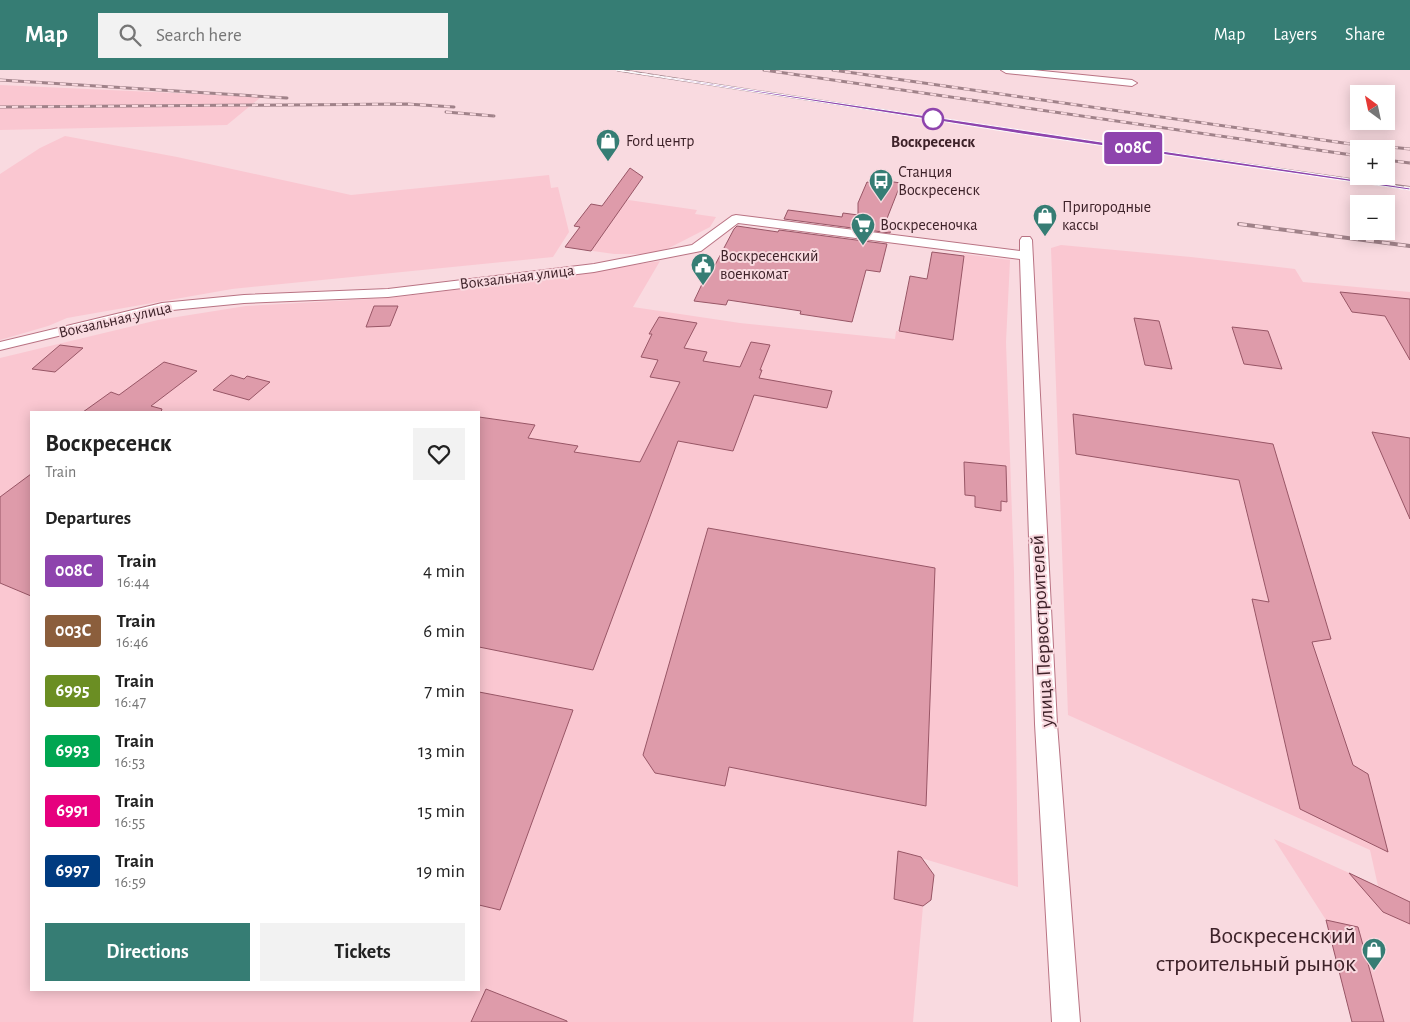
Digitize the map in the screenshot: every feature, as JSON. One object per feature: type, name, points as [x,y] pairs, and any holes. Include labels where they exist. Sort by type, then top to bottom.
[{"type":"street","points":[[1006,70],[1132,83]]},
{"type":"street","name":"Вокзальная улица","points":[[0,346],[162,307],[244,299],[388,293],[594,268],[696,248],[736,219],[1026,248]]},
{"type":"street","name":"улица Первостроителей","points":[[1026,248],[1046,724],[1066,1022]]},
{"type":"shaded area","points":[[0,85],[261,97],[227,125],[0,130]]},
{"type":"shaded area","points":[[65,136],[177,157],[351,195],[549,175],[551,188],[558,187],[569,232],[553,257],[232,289],[67,318],[48,326],[0,340],[0,174],[40,148]]},
{"type":"shaded area","points":[[608,197],[697,210],[695,214],[716,217],[710,227],[669,248],[651,254],[614,254],[565,247],[579,227],[574,226],[591,204],[602,206]]},
{"type":"shaded area","points":[[1061,245],[1295,269],[1303,282],[1410,292],[1410,1022],[1352,1022],[1326,920],[1274,839],[1378,886],[1370,850],[1068,715],[1051,248]]},
{"type":"shaded area","points":[[964,254],[1010,260],[1006,342],[1014,572],[1018,887],[921,858],[934,875],[931,900],[923,906],[913,1022],[0,1022],[0,358],[158,320],[246,306],[389,298],[541,279],[660,261],[633,307],[740,323],[895,339],[896,331],[953,340]]},
{"type":"building","points":[[630,168],[643,177],[591,251],[565,247],[580,227],[574,226],[591,204],[602,206]]},
{"type":"building","points":[[872,179],[901,183],[886,221],[893,222],[890,233],[784,219],[788,210],[842,217],[843,213],[858,215],[858,203],[867,182],[871,183]]},
{"type":"building","points":[[737,226],[887,244],[880,272],[866,270],[852,322],[800,314],[801,311],[728,300],[726,305],[694,301],[711,265],[715,265]]},
{"type":"building","points":[[932,252],[964,256],[953,340],[899,331],[910,276],[927,279]]},
{"type":"building","points":[[1340,292],[1410,299],[1410,360],[1385,316],[1352,312]]},
{"type":"building","points":[[374,306],[398,306],[390,326],[366,327]]},
{"type":"building","points":[[659,317],[697,323],[684,348],[707,352],[703,361],[740,367],[751,342],[770,345],[760,370],[762,370],[759,378],[832,391],[827,408],[754,395],[733,451],[678,441],[593,670],[480,647],[480,417],[535,425],[528,438],[578,446],[574,452],[640,462],[680,382],[650,377],[658,360],[641,357],[652,334],[649,334]]},
{"type":"building","points":[[1134,318],[1159,321],[1172,369],[1145,365]]},
{"type":"building","points":[[1232,327],[1268,331],[1282,369],[1244,364]]},
{"type":"building","points":[[60,345],[83,348],[55,372],[32,369]]},
{"type":"building","points":[[164,362],[197,371],[151,406],[162,409],[161,411],[84,411],[111,392],[119,395]]},
{"type":"building","points":[[231,375],[244,379],[247,376],[270,382],[249,400],[213,390]]},
{"type":"building","points":[[1073,414],[1273,444],[1331,639],[1312,642],[1353,765],[1368,774],[1388,852],[1300,809],[1252,599],[1269,602],[1239,480],[1076,454]]},
{"type":"building","points":[[1372,432],[1410,438],[1410,519]]},
{"type":"building","points":[[964,462],[1006,466],[1007,502],[1001,501],[1001,511],[975,507],[975,496],[965,495]]},
{"type":"building","points":[[30,475],[30,596],[0,583],[0,497]]},
{"type":"building","points":[[708,528],[935,568],[926,806],[729,767],[725,786],[655,773],[643,755]]},
{"type":"building","points":[[480,692],[573,710],[500,910],[480,905]]},
{"type":"building","points":[[898,851],[921,857],[934,875],[931,900],[923,906],[894,899]]},
{"type":"building","points":[[1349,873],[1410,902],[1410,924],[1383,912]]},
{"type":"building","points":[[1326,920],[1358,927],[1384,1022],[1352,1022]]},
{"type":"building","points":[[486,989],[567,1021],[567,1022],[471,1022]]},
{"type":"railway","points":[[618,70],[1041,135],[1396,186]]},
{"type":"railway","points":[[764,70],[1350,155]]},
{"type":"railway","points":[[833,70],[1350,144]]},
{"type":"railway","points":[[0,80],[287,98]]},
{"type":"railway","points":[[0,107],[407,104],[454,107]]},
{"type":"railway","points":[[446,112],[494,116]]},
{"type":"railway","points":[[1395,148],[1410,149]]},
{"type":"railway","points":[[1395,161],[1410,163]]},
{"type":"railway","points":[[1388,185],[1410,188]]},
{"type":"railway","points":[[1239,224],[1410,246]]},
{"type":"train","name":"008С","points":[[618,70],[818,102],[1410,188]]},
{"type":"place","name":"Воскресенск","points":[[933,119]]},
{"type":"place","name":"Ford центр","points":[[608,162]]},
{"type":"place","name":"Станция Воскресенск","points":[[881,202]]},
{"type":"place","name":"Пригородные кассы","points":[[1045,237]]},
{"type":"place","name":"Воскресеночка","points":[[863,246]]},
{"type":"place","name":"Воскресенский военкомат","points":[[703,286]]},
{"type":"place","name":"Воскресенский строительный рынок","points":[[1374,971]]}]
